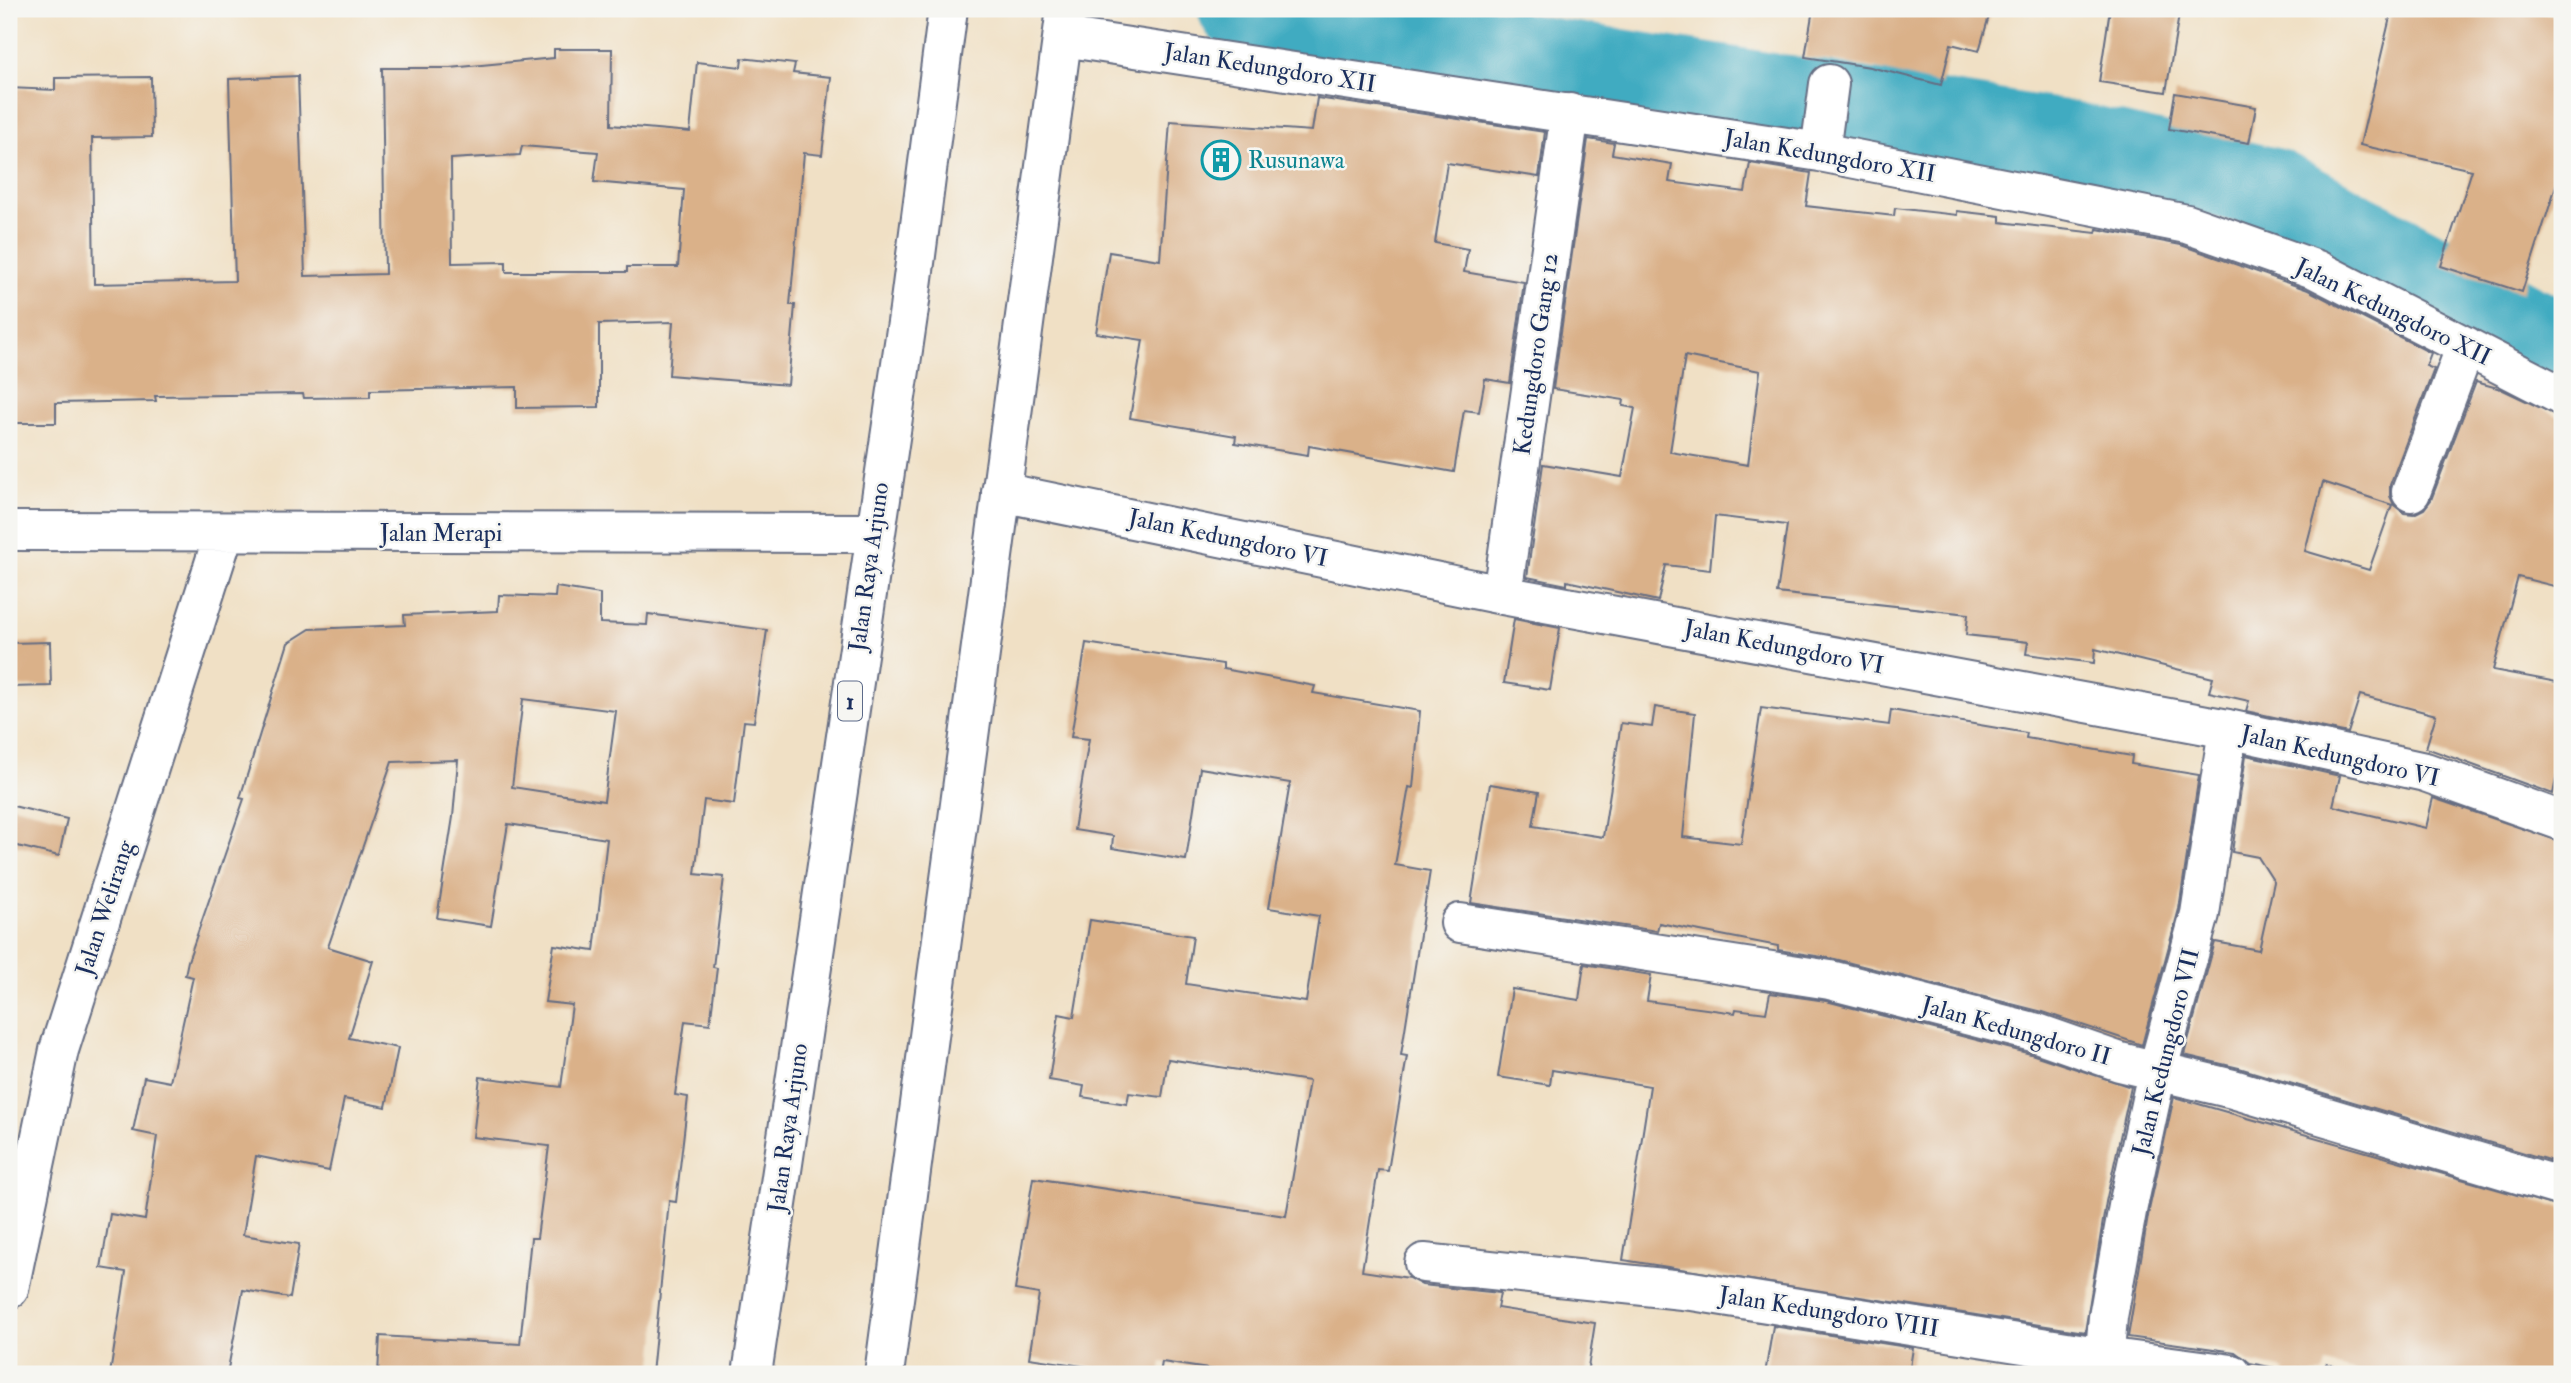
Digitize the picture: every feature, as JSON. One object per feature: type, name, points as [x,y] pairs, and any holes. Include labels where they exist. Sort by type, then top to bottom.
[{"type":"main road","name":"Jalan Raya Arjuno","points":[[752,1374],[911,296],[947,18]]},
{"type":"main road","name":"Jalan Kedungdoro XII","points":[[1064,24],[1570,113],[1820,148],[2187,224],[2316,270],[2562,396]]},
{"type":"main road","points":[[884,1374],[1064,24]]},
{"type":"main road","points":[[1820,148],[1828,90]]},
{"type":"main road","name":"Kedungdoro Gang 12","points":[[1502,595],[1570,113]]},
{"type":"main road","points":[[2411,492],[2466,346]]},
{"type":"main road","name":"Jalan Kedungdoro VI","points":[[1001,492],[1502,595],[2228,730],[2425,772],[2562,821]]},
{"type":"main road","name":"Jalan Merapi","points":[[9,531],[874,533]]},
{"type":"main road","name":"Jalan Welirang","points":[[9,1289],[59,1050],[224,533]]},
{"type":"main road","name":"Jalan Kedungdoro VII","points":[[2104,1366],[2108,1317],[2128,1206],[2157,1072],[2200,914],[2228,730]]},
{"type":"main road","name":"Jalan Kedungdoro II","points":[[1460,923],[1830,980],[2038,1033],[2157,1072],[2233,1089],[2562,1187]]},
{"type":"main road","name":"Jalan Kedungdoro VIII","points":[[1424,1263],[1692,1291],[2104,1366],[2232,1374]]},
{"type":"building","points":[[1813,9],[1991,9],[1979,51],[1951,44],[1941,85],[1870,67],[1805,57]]},
{"type":"building","points":[[2110,9],[2180,9],[2166,92],[2099,82]]},
{"type":"building","points":[[2392,9],[2532,9],[2562,18],[2562,167],[2522,292],[2441,266],[2472,170],[2360,145]]},
{"type":"building","points":[[554,49],[612,49],[611,125],[690,132],[697,62],[741,67],[742,58],[795,64],[793,73],[831,77],[822,155],[804,153],[790,305],[795,305],[788,385],[669,375],[673,322],[599,324],[599,407],[517,408],[517,387],[370,390],[370,397],[304,398],[303,394],[155,396],[156,401],[56,403],[56,423],[9,423],[9,88],[55,90],[55,78],[151,77],[152,137],[92,138],[94,284],[235,281],[229,79],[298,76],[305,276],[385,274],[382,68],[450,68],[554,58]],"holes":[[[522,146],[598,152],[594,182],[684,190],[678,267],[627,267],[627,272],[506,272],[506,262],[452,263],[451,159],[520,155]]]},
{"type":"building","points":[[2175,93],[2256,107],[2249,143],[2169,129]]},
{"type":"building","points":[[1317,98],[1545,132],[1539,177],[1447,163],[1435,243],[1468,249],[1464,272],[1524,282],[1510,383],[1485,379],[1479,412],[1464,410],[1454,472],[1309,446],[1308,455],[1235,443],[1236,436],[1130,418],[1143,340],[1096,333],[1109,252],[1160,260],[1170,121],[1312,131]]},
{"type":"building","points":[[1588,139],[1614,143],[1612,154],[1672,164],[1669,182],[1745,192],[1750,163],[1811,173],[1806,206],[1894,216],[1895,208],[1957,215],[1957,211],[2000,216],[2000,222],[2096,233],[2097,229],[2181,245],[2308,290],[2431,353],[2426,366],[2434,369],[2390,485],[2390,496],[2394,505],[2404,513],[2414,514],[2424,509],[2431,500],[2476,382],[2501,389],[2562,418],[2562,588],[2518,577],[2493,670],[2562,683],[2562,750],[2553,794],[2426,748],[2436,715],[2360,695],[2348,733],[2246,711],[2249,701],[2209,692],[2213,678],[2095,649],[2094,663],[2026,654],[2028,642],[1966,635],[1968,614],[1777,593],[1787,525],[1715,516],[1710,570],[1666,565],[1658,601],[1567,581],[1567,585],[1527,577],[1543,464],[1622,477],[1635,408],[1623,406],[1624,400],[1553,389]],"holes":[[[1685,356],[1760,371],[1748,465],[1670,452]],[[2323,482],[2392,505],[2369,570],[2305,551]]]},
{"type":"building","points":[[556,587],[600,594],[600,623],[647,625],[648,614],[767,630],[754,722],[744,721],[734,804],[704,800],[695,874],[724,877],[713,967],[717,968],[710,1024],[685,1021],[675,1095],[688,1097],[676,1202],[669,1201],[652,1374],[378,1374],[380,1336],[520,1344],[531,1238],[537,1238],[549,1146],[473,1137],[480,1077],[561,1087],[572,1005],[545,1002],[554,945],[594,951],[607,839],[508,824],[491,926],[437,918],[453,817],[458,760],[392,762],[328,947],[373,961],[349,1038],[398,1048],[386,1107],[344,1099],[329,1171],[256,1156],[243,1235],[299,1244],[290,1298],[243,1290],[227,1374],[110,1374],[126,1272],[101,1268],[110,1214],[145,1220],[157,1136],[133,1131],[144,1077],[170,1082],[193,977],[185,975],[188,961],[244,799],[240,798],[288,643],[310,629],[405,625],[404,615],[498,611],[499,595],[555,597]],"holes":[[[523,699],[616,711],[604,801],[512,787]]]},
{"type":"building","points":[[1514,619],[1560,628],[1550,690],[1504,683]]},
{"type":"building","points":[[50,642],[51,686],[9,687],[9,643]]},
{"type":"building","points":[[1086,643],[1223,664],[1223,669],[1315,686],[1313,693],[1420,711],[1413,788],[1409,787],[1395,865],[1430,871],[1401,1055],[1407,1056],[1388,1171],[1378,1170],[1362,1271],[1409,1278],[1422,1285],[1500,1293],[1497,1308],[1595,1323],[1587,1374],[1241,1374],[1162,1362],[1160,1374],[1135,1374],[1029,1358],[1039,1294],[1015,1290],[1033,1178],[1286,1216],[1309,1081],[1168,1059],[1162,1097],[1129,1093],[1127,1104],[1082,1097],[1084,1086],[1049,1080],[1059,1014],[1074,1017],[1090,920],[1193,936],[1186,984],[1306,1002],[1319,916],[1269,908],[1290,783],[1200,768],[1186,860],[1112,848],[1113,836],[1074,830],[1089,739],[1071,737]]},
{"type":"building","points":[[1655,707],[1695,713],[1683,837],[1741,844],[1761,708],[1889,725],[1891,710],[2027,733],[2026,738],[2132,756],[2131,764],[2199,775],[2179,909],[2142,1045],[2043,1012],[1835,959],[1778,950],[1778,946],[1659,923],[1657,931],[1471,903],[1490,784],[1539,792],[1533,826],[1603,837],[1621,723],[1652,727]]},
{"type":"building","points":[[2246,755],[2340,776],[2333,806],[2426,828],[2433,798],[2562,842],[2562,1164],[2239,1068],[2184,1055],[2215,942],[2259,950],[2274,882],[2258,857],[2232,852]]},
{"type":"building","points":[[9,805],[67,819],[59,856],[9,844]]},
{"type":"building","points":[[1584,964],[1651,975],[1647,1001],[1735,1013],[1736,1009],[1766,1013],[1770,993],[1826,1001],[2031,1054],[2131,1087],[2106,1202],[2085,1332],[1623,1260],[1650,1086],[1552,1070],[1550,1085],[1498,1077],[1512,989],[1579,1000]]},
{"type":"building","points":[[2174,1097],[2562,1208],[2562,1374],[2365,1374],[2326,1364],[2323,1374],[2284,1374],[2285,1370],[2250,1363],[2235,1352],[2128,1337],[2149,1210]]},
{"type":"building","points":[[1773,1326],[1913,1348],[1909,1374],[1765,1374]]},
{"type":"waterway","points":[[1239,9],[2064,141],[2273,189],[2562,344]]},
{"type":"place","name":"Rusunawa","points":[[1221,160]]}]
